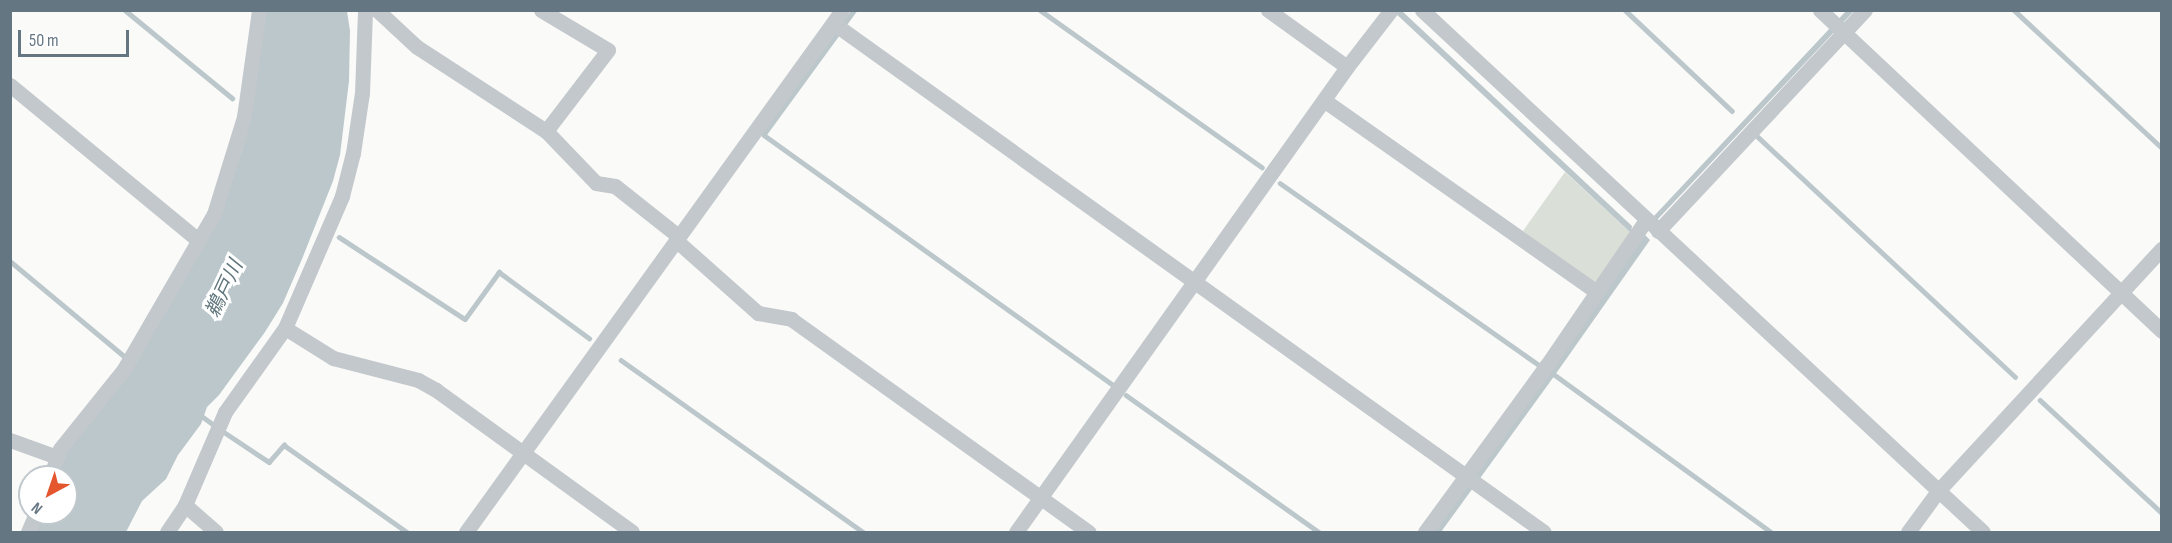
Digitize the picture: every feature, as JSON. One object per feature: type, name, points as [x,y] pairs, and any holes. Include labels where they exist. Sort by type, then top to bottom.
[{"type":"street","points":[[54,465],[60,449],[124,369],[214,214],[236,149],[244,117],[259,10]]},
{"type":"street","points":[[167,532],[184,505],[225,412],[285,328],[342,196],[362,93],[365,10]]},
{"type":"street","points":[[377,10],[417,47],[546,131],[596,183],[615,186],[678,239],[758,313],[790,319],[1089,532]]},
{"type":"street","points":[[541,10],[608,50],[546,131]]},
{"type":"street","points":[[1268,10],[1347,67]]},
{"type":"street","points":[[1422,10],[1983,532]]},
{"type":"street","points":[[1820,10],[2162,331]]},
{"type":"street","points":[[1658,231],[1839,28],[1865,10]]},
{"type":"street","points":[[1016,532],[1195,284],[1347,67],[1390,12]]},
{"type":"street","points":[[466,532],[838,17],[1195,284],[1544,532]]},
{"type":"street","points":[[10,85],[199,241]]},
{"type":"street","points":[[1325,101],[1597,292]]},
{"type":"street","points":[[1425,532],[1471,480],[1646,220]]},
{"type":"street","points":[[1908,532],[1938,490],[2162,248]]},
{"type":"street","points":[[285,328],[333,358],[418,380],[436,390],[632,532]]},
{"type":"street","points":[[10,440],[57,457]]},
{"type":"street","points":[[184,505],[216,532]]},
{"type":"shaded area","points":[[1565,172],[1631,233],[1596,284],[1523,231]]},
{"type":"water","name":"鵜戸川","points":[[266,11],[347,11],[350,31],[349,81],[340,155],[333,181],[283,303],[219,395],[207,407],[201,424],[178,455],[166,479],[142,501],[126,532],[36,532],[39,525],[78,525],[78,465],[61,465],[67,450],[135,362],[219,217],[243,147]]},
{"type":"water","points":[[1393,11],[1402,11],[1632,226],[1631,233]]},
{"type":"water","points":[[1846,11],[1854,11],[1658,219],[1656,226],[1654,216]]},
{"type":"water","points":[[1645,235],[1650,240],[1555,375],[1441,532],[1433,532]]},
{"type":"waterway","points":[[125,10],[232,98]]},
{"type":"waterway","points":[[844,24],[854,10]]},
{"type":"waterway","points":[[1040,10],[1262,167]]},
{"type":"waterway","points":[[1625,10],[1732,111]]},
{"type":"waterway","points":[[2014,10],[2162,148]]},
{"type":"waterway","points":[[839,32],[764,135],[1113,385]]},
{"type":"waterway","points":[[1757,136],[2015,377]]},
{"type":"waterway","points":[[1280,183],[1539,365]]},
{"type":"waterway","points":[[339,237],[465,319],[499,272],[589,338]]},
{"type":"waterway","points":[[10,261],[124,356]]},
{"type":"waterway","points":[[621,360],[863,532]]},
{"type":"waterway","points":[[1555,375],[1771,532]]},
{"type":"waterway","points":[[1126,395],[1319,532]]},
{"type":"waterway","points":[[2040,400],[2162,513]]},
{"type":"waterway","points":[[199,414],[214,425]]},
{"type":"waterway","points":[[224,432],[269,462],[284,445],[407,532]]}]
